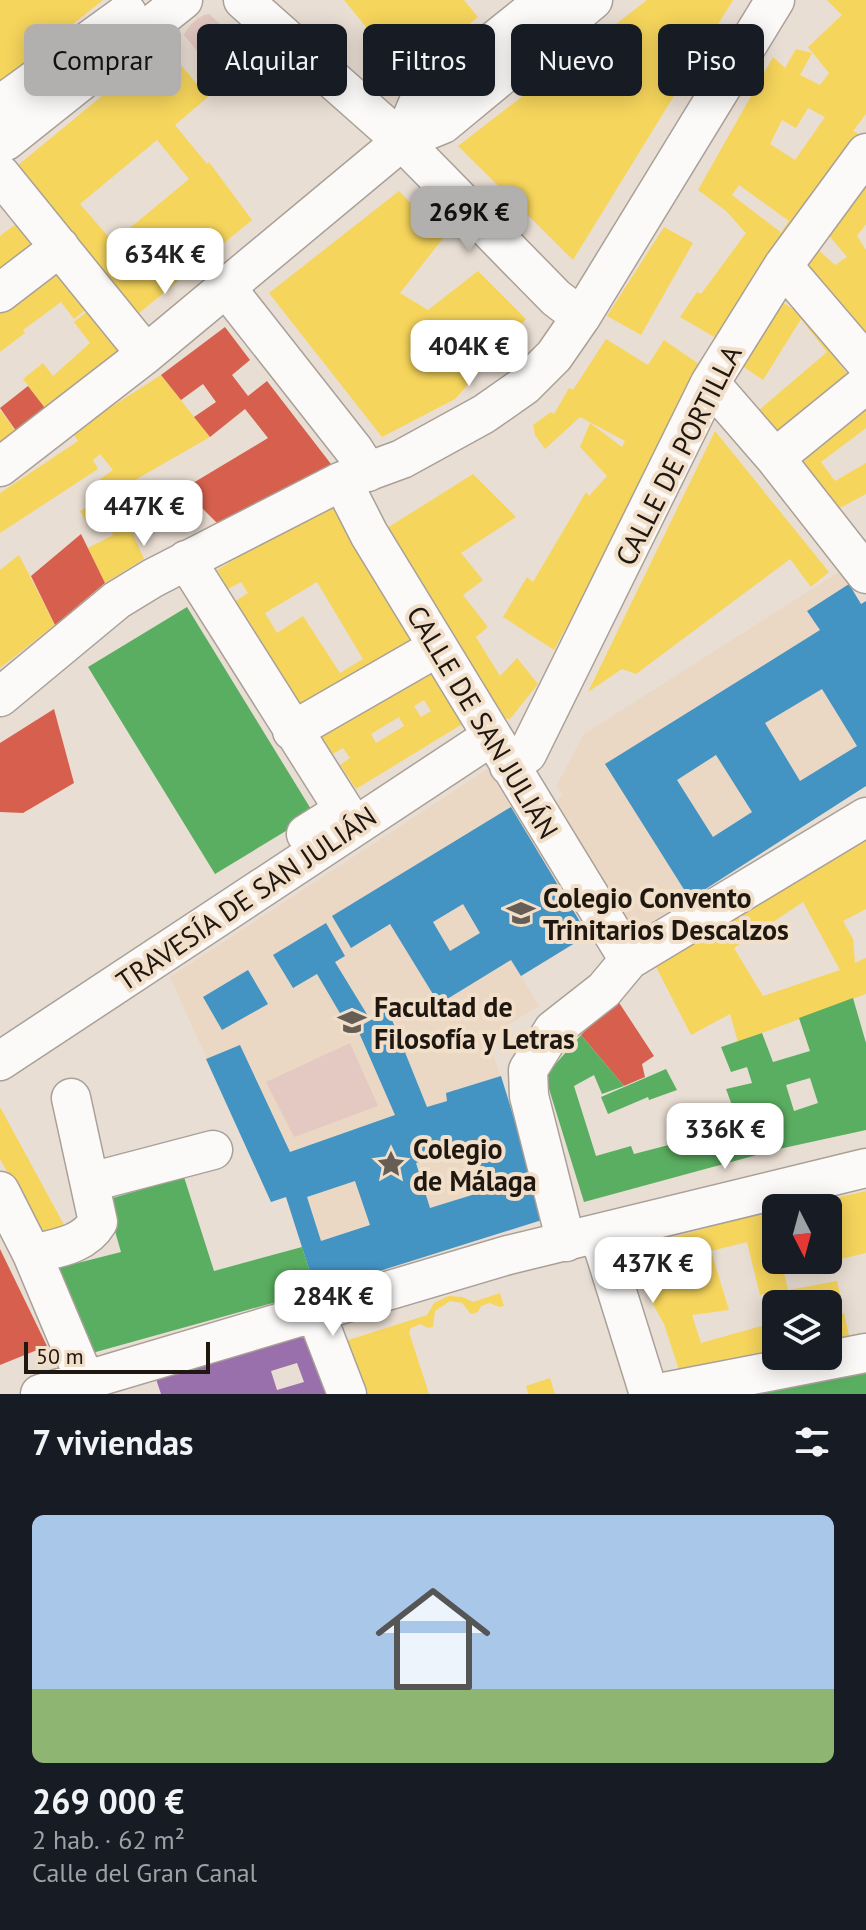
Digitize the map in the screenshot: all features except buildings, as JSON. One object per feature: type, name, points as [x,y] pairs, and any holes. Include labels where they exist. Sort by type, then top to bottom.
[{"type":"street","points":[[0,105],[146,0]]},
{"type":"street","points":[[0,141],[6,141],[183,0]]},
{"type":"street","points":[[243,0],[402,141],[556,298],[581,317]]},
{"type":"street","points":[[0,467],[146,354],[402,141],[443,124],[593,0]]},
{"type":"street","points":[[0,697],[117,600],[186,560],[355,477],[402,459],[439,440],[524,386],[554,356],[581,317],[775,0]]},
{"type":"street","points":[[402,141],[419,101],[534,3]]},
{"type":"street","name":"CALLE DE PORTILLA","points":[[500,751],[527,754],[710,383],[783,266],[866,153]]},
{"type":"street","points":[[0,174],[146,354]]},
{"type":"street","points":[[0,293],[60,247]]},
{"type":"street","points":[[783,266],[866,363]]},
{"type":"street","name":"CALLE DE SAN JULIÁN","points":[[225,286],[344,438],[369,534],[629,960]]},
{"type":"street","points":[[710,383],[775,458],[866,574]]},
{"type":"street","points":[[775,458],[866,384]]},
{"type":"street","points":[[186,560],[344,810],[303,836],[313,852]]},
{"type":"street","points":[[292,731],[438,647]]},
{"type":"street","name":"TRAVESÍA DE SAN JULIÁN","points":[[0,1061],[313,852],[500,751]]},
{"type":"street","points":[[866,817],[629,960],[604,990],[553,1030],[528,1070],[529,1096],[582,1238],[652,1394],[866,1353]]},
{"type":"street","points":[[32,1254],[72,1244],[90,1235],[98,1222],[71,1098]]},
{"type":"street","points":[[91,1182],[213,1150]]},
{"type":"street","points":[[40,1394],[508,1255],[866,1168]]},
{"type":"street","points":[[0,1191],[32,1254],[85,1380]]},
{"type":"street","points":[[315,1311],[347,1394]]},
{"type":"shaded area","points":[[209,14],[220,24],[197,24],[197,51],[184,35],[201,16]]},
{"type":"shaded area","points":[[840,571],[861,604],[866,786],[634,933],[550,806],[563,795],[556,786],[584,734]]},
{"type":"shaded area","name":"Facultad de Filosofía y Letras","points":[[489,768],[588,935],[521,976],[539,1006],[488,1037],[545,1219],[302,1247],[286,1197],[271,1202],[170,977]]},
{"type":"shaded area","points":[[350,1043],[378,1106],[294,1137],[266,1082]]},
{"type":"place","name":"Colegio Convento Trinitarios Descalzos","points":[[521,913]]},
{"type":"place","name":"Facultad de Filosofía y Letras","points":[[352,1022]]},
{"type":"place","name":"Colegio de Málaga","points":[[391,1164]]}]
